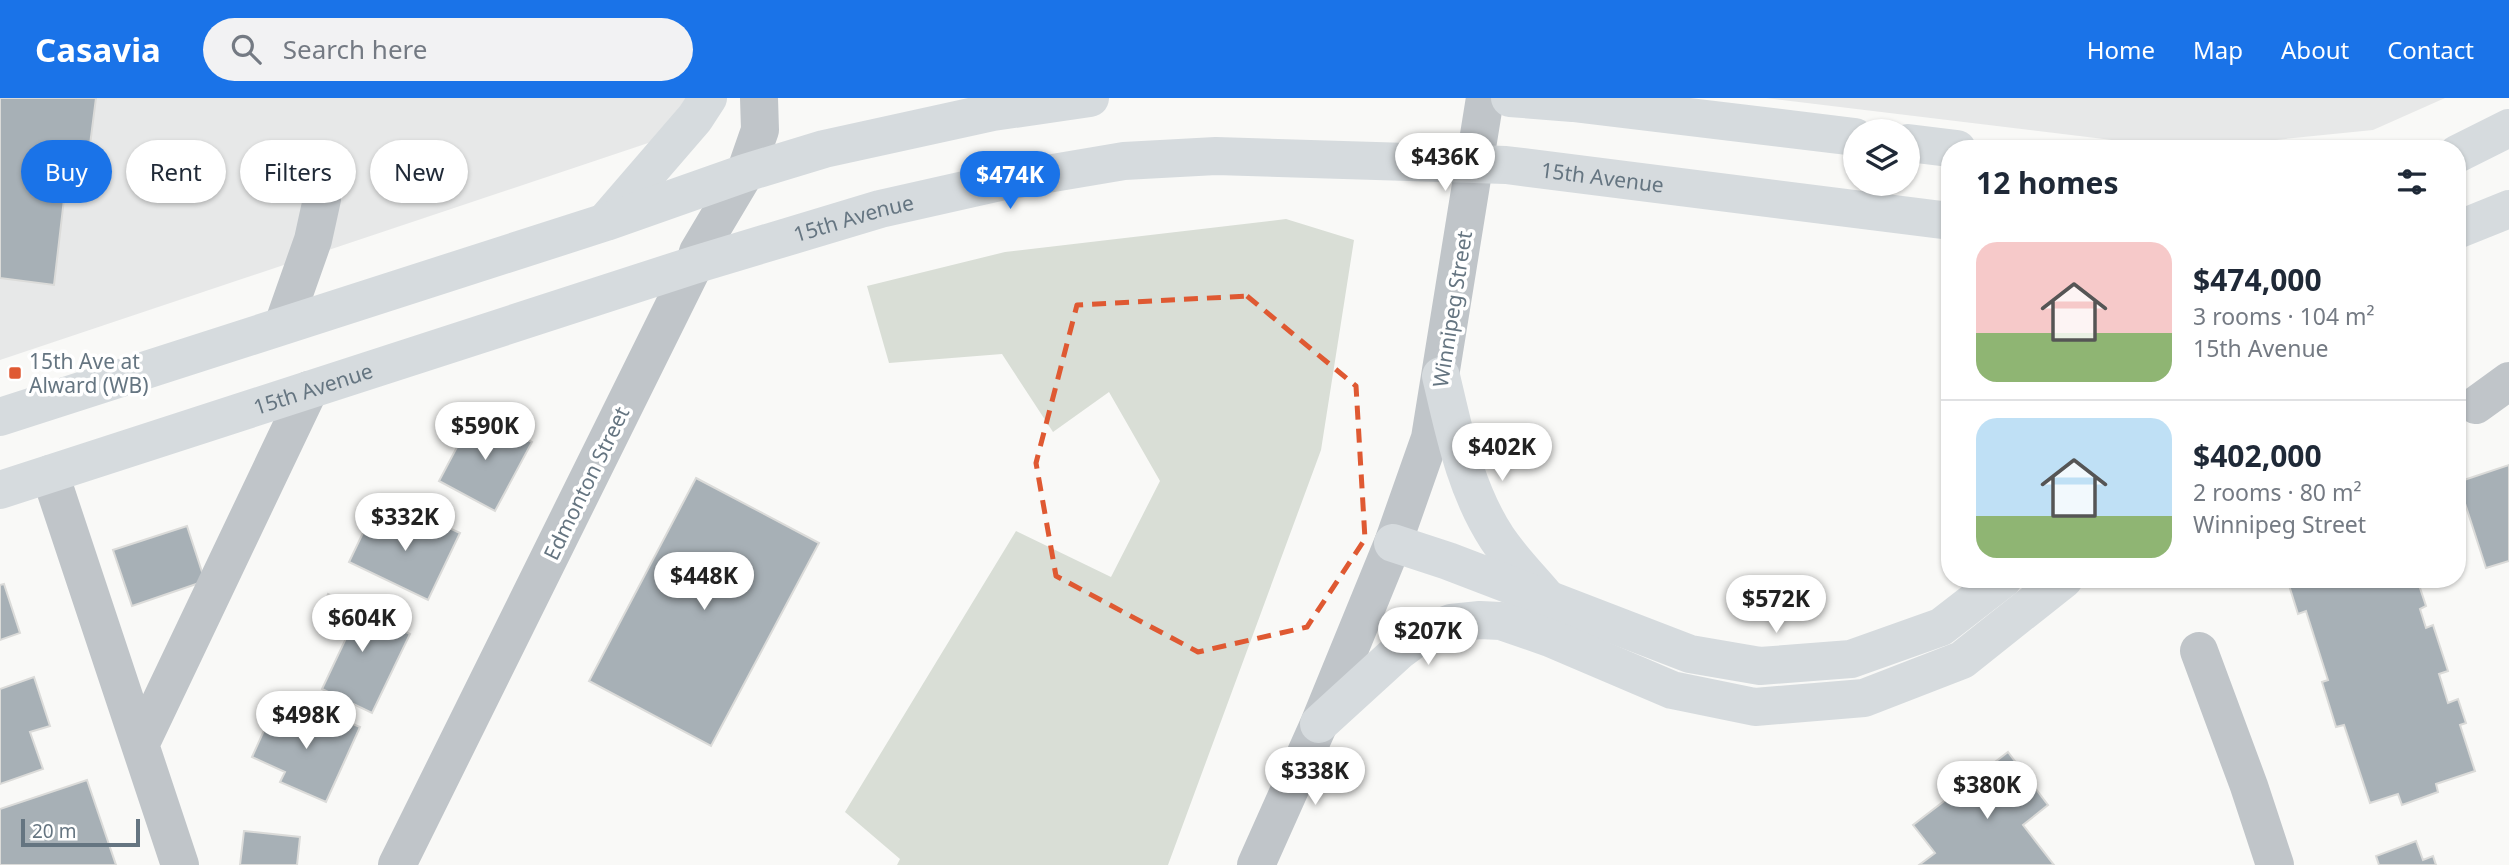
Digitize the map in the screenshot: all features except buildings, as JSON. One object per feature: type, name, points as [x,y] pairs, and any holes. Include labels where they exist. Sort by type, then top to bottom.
[{"type":"main road","points":[[606,222],[695,118],[708,98]]},
{"type":"main road","points":[[0,417],[824,149],[993,112],[1090,98]]},
{"type":"main road","points":[[1510,98],[1843,136]]},
{"type":"main road","points":[[2466,150],[2509,128]]},
{"type":"main road","points":[[1920,144],[1941,147]]},
{"type":"main road","name":"15th Avenue","points":[[0,490],[694,265],[880,209],[1000,182],[1124,161],[1216,156],[1507,165],[1941,220]]},
{"type":"main road","points":[[1840,207],[1941,243]]},
{"type":"main road","points":[[2466,226],[2509,209]]},
{"type":"main road","points":[[1441,376],[1461,458],[1481,511],[1498,540],[1547,598]]},
{"type":"main road","points":[[1393,543],[1547,598],[1690,654],[1760,666],[1852,659],[1941,627],[1991,588]]},
{"type":"main road","points":[[1319,724],[1399,651],[1422,634],[1451,624],[1480,620],[1501,621],[1550,638],[1672,690],[1755,707],[1864,698],[1962,660],[2053,588]]},
{"type":"street","name":"Edmonton Street","points":[[397,865],[694,265],[698,252],[745,173],[760,131],[759,98]]},
{"type":"street","name":"Winnipeg Street","points":[[1256,865],[1319,724],[1393,543],[1430,438],[1485,98]]},
{"type":"street","points":[[283,325],[313,240],[321,203]]},
{"type":"street","points":[[2476,405],[2509,381]]},
{"type":"street","points":[[140,745],[309,390]]},
{"type":"street","points":[[50,474],[180,865]]},
{"type":"street","points":[[2199,651],[2275,865]]},
{"type":"highlighted area","points":[[1247,296],[1356,386],[1365,539],[1307,627],[1198,652],[1056,576],[1036,463],[1077,305]]},
{"type":"shaded area","points":[[0,98],[688,98],[684,131],[0,360]]},
{"type":"shaded area","points":[[1766,98],[2445,98],[2373,130],[2275,140],[2112,140]]},
{"type":"shaded area","points":[[1286,219],[1354,240],[1321,450],[1168,865],[897,865],[900,859],[845,812],[1016,531],[1111,577],[1160,481],[1109,392],[1053,432],[1002,354],[889,363],[867,286],[1005,252]]},
{"type":"place","name":"15th Ave at Alward (WB)","points":[[15,373]]}]
